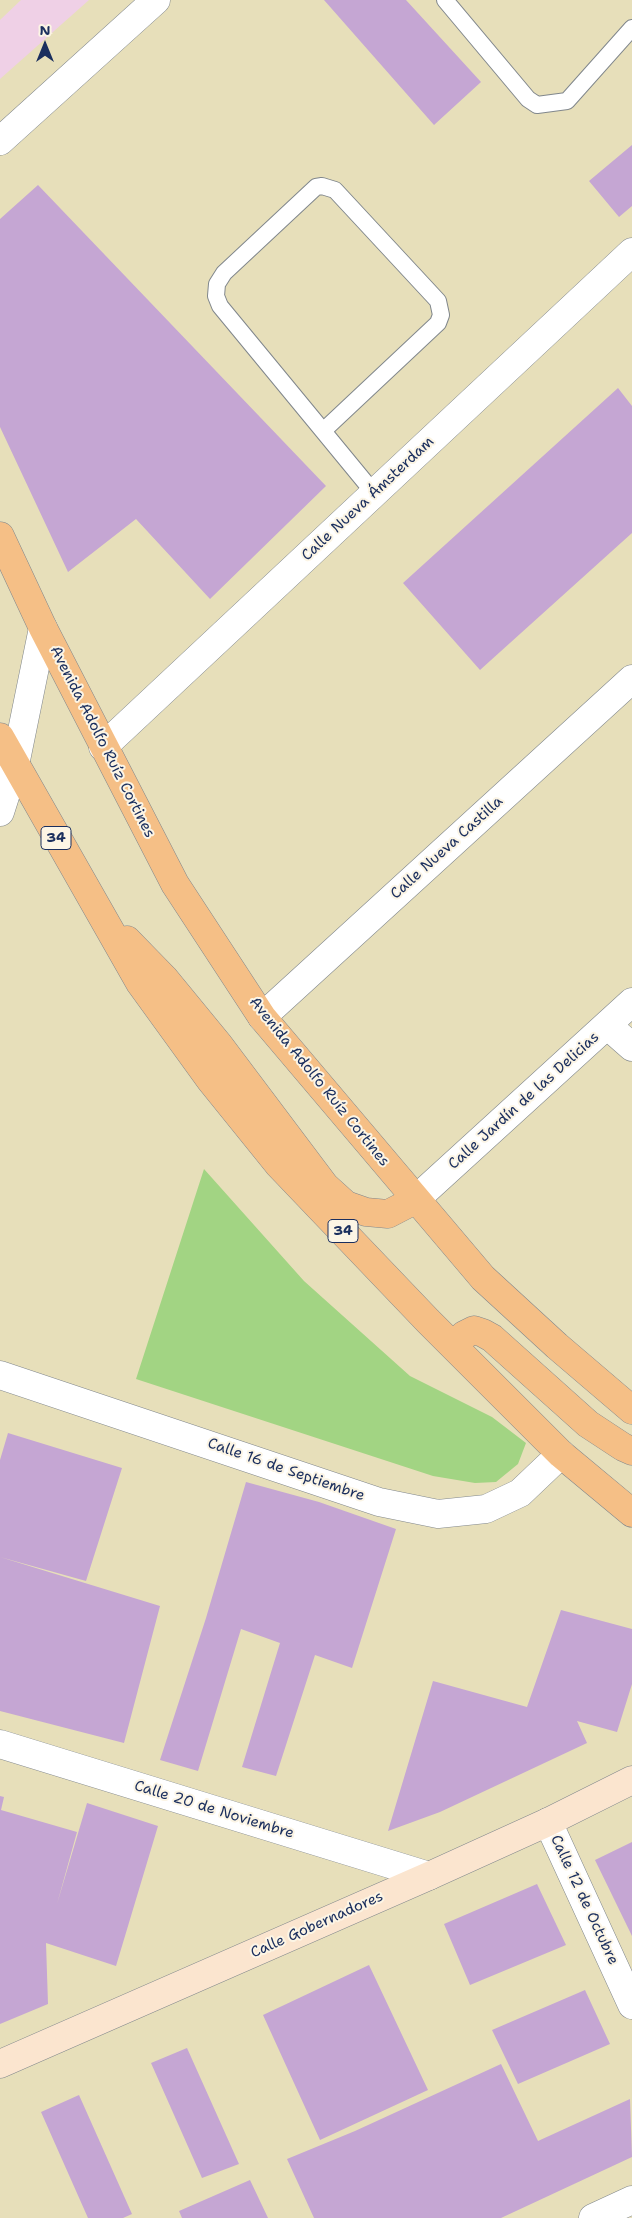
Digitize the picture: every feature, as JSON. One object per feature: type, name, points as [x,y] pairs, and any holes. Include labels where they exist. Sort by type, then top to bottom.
[{"type":"main road","name":"Avenida Adolfo Ruíz Cortines","points":[[0,536],[43,628],[175,884],[262,1017],[483,1278],[556,1346],[632,1410]]},
{"type":"main road","name":"34","points":[[0,736],[14,764],[140,983],[211,1081],[278,1164],[561,1454],[632,1512]]},
{"type":"main road","points":[[98,912],[164,978],[225,1053],[325,1186],[346,1205],[366,1212],[388,1214],[415,1200]]},
{"type":"main road","points":[[454,1346],[464,1335],[474,1330],[483,1332],[588,1424],[622,1447],[632,1451]]},
{"type":"street","points":[[0,141],[156,0]]},
{"type":"street","name":"Calle Nueva Ámsterdam","points":[[103,747],[632,252]]},
{"type":"street","points":[[0,812],[14,764],[43,628]]},
{"type":"street","name":"Calle Nueva Castilla","points":[[262,1017],[632,678]]},
{"type":"street","name":"Calle Jardín de las Delicias","points":[[415,1200],[632,1002]]},
{"type":"street","points":[[607,1025],[632,1046]]},
{"type":"street","name":"Calle 16 de Septiembre","points":[[0,1375],[379,1502],[438,1514],[486,1509],[520,1493],[561,1454]]},
{"type":"street","name":"Calle 20 de Noviembre","points":[[0,1744],[429,1876]]},
{"type":"street","name":"Calle Gobernadores","points":[[0,2064],[429,1876],[548,1822],[632,1780]]},
{"type":"street","name":"Calle 12 de Octubre","points":[[548,1822],[632,2005]]},
{"type":"street","points":[[593,2218],[632,2200]]},
{"type":"lane","points":[[445,0],[528,99],[537,105],[567,101],[632,28]]},
{"type":"lane","points":[[323,430],[438,323],[441,315],[438,301],[335,190],[322,186],[316,188],[224,273],[217,284],[216,296],[220,306],[374,493]]},
{"type":"shaded area","points":[[21,0],[89,0],[0,79],[0,20]]},
{"type":"green space","points":[[204,1169],[304,1281],[410,1376],[492,1417],[526,1443],[518,1464],[496,1482],[475,1483],[433,1476],[136,1379]]},
{"type":"building","points":[[324,0],[406,0],[481,82],[434,125]]},
{"type":"building","points":[[632,145],[632,206],[619,217],[589,181]]},
{"type":"building","points":[[38,185],[326,486],[210,599],[136,519],[68,572],[0,427],[0,219]]},
{"type":"building","points":[[618,388],[632,406],[632,533],[480,670],[403,583]]},
{"type":"building","points":[[8,1433],[122,1468],[86,1581],[0,1557],[0,1460]]},
{"type":"building","points":[[246,1482],[319,1502],[396,1529],[352,1668],[315,1655],[276,1776],[242,1767],[280,1643],[241,1629],[198,1771],[160,1760],[206,1618]]},
{"type":"building","points":[[0,1557],[160,1606],[124,1743],[0,1711]]},
{"type":"building","points":[[561,1610],[632,1629],[632,1684],[617,1732],[577,1721],[587,1743],[440,1812],[388,1831],[433,1681],[527,1707]]},
{"type":"building","points":[[0,1796],[4,1797],[1,1810],[77,1832],[57,1904],[87,1803],[158,1826],[116,1966],[46,1943],[48,2004],[0,2024]]},
{"type":"building","points":[[632,1842],[632,1936],[595,1860]]},
{"type":"building","points":[[537,1884],[566,1945],[470,1985],[444,1924]]},
{"type":"building","points":[[369,1965],[428,2090],[320,2140],[263,2015]]},
{"type":"building","points":[[585,1990],[610,2044],[518,2084],[492,2030]]},
{"type":"building","points":[[187,2048],[239,2164],[202,2178],[151,2063]]},
{"type":"building","points":[[501,2064],[538,2141],[630,2099],[632,2157],[501,2218],[314,2218],[287,2159],[355,2131]]},
{"type":"building","points":[[79,2095],[132,2214],[123,2218],[88,2218],[41,2112]]},
{"type":"building","points":[[250,2180],[268,2218],[182,2218],[179,2211]]}]
